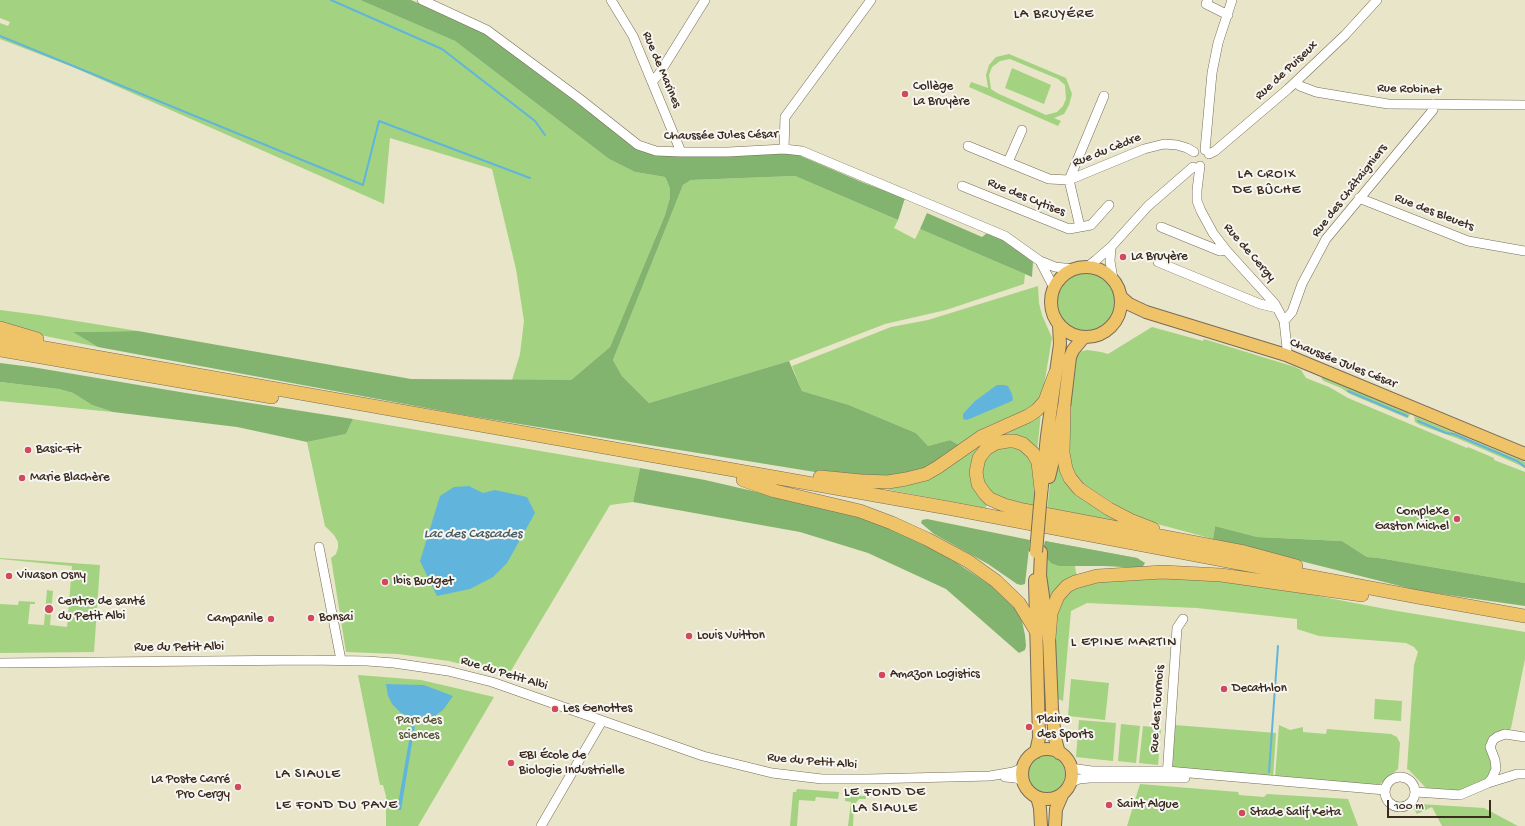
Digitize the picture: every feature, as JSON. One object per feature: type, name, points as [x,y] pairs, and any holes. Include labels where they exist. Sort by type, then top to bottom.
[{"type":"highway","points":[[0,328],[96,357]]},
{"type":"highway","points":[[0,340],[747,477],[992,525],[1525,624]]},
{"type":"highway","points":[[0,350],[747,477],[948,508],[1525,616]]},
{"type":"highway","points":[[0,357],[46,364],[60,361]]},
{"type":"highway","points":[[747,477],[779,473],[876,482],[897,481],[922,475],[938,467],[987,434],[1021,420],[1037,410],[1048,394],[1055,374]]},
{"type":"highway","points":[[1064,408],[1063,435],[1065,463],[1068,474],[1080,489],[1098,502],[1130,520],[1163,532],[1205,544]]},
{"type":"highway","points":[[1041,489],[1040,468],[1036,457],[1023,444],[1008,440],[996,443],[986,449],[979,458],[976,472],[978,484],[990,498],[1004,505],[1018,509],[1244,552],[1418,597]]},
{"type":"highway","points":[[747,477],[775,491],[860,511],[892,523],[927,539],[968,561],[996,581],[1026,611],[1036,631]]},
{"type":"highway","points":[[1049,638],[1052,607],[1062,591],[1067,586],[1082,579],[1107,574],[1163,572],[1221,575],[1385,598]]},
{"type":"main road","points":[[1042,505],[1041,489],[1060,344],[1059,325],[1052,309],[1051,296],[1061,277],[1072,269],[1086,266],[1101,270],[1113,279],[1118,286],[1121,297],[1121,308],[1117,319],[1111,327],[1102,333],[1084,337],[1070,333],[1059,325]]},
{"type":"main road","name":"Chaussée Jules César","points":[[1121,297],[1129,304],[1146,312],[1286,355],[1525,454]]},
{"type":"main road","name":"Chaussée Jules César","points":[[1117,319],[1132,313],[1146,312]]},
{"type":"main road","points":[[1036,752],[1038,736],[1034,589],[1042,505],[1064,408],[1070,356],[1084,337]]},
{"type":"main road","points":[[1038,552],[1049,638],[1052,709],[1055,738],[1059,753]]},
{"type":"main road","points":[[1055,826],[1056,809],[1066,788],[1071,775],[1070,768],[1066,759],[1059,753],[1049,750],[1036,752],[1027,759],[1023,768],[1023,781],[1029,791],[1037,797],[1045,799],[1052,798],[1066,788]]},
{"type":"main road","points":[[1037,797],[1040,808],[1041,826]]},
{"type":"street","name":"Chaussée Jules César","points":[[422,0],[488,30],[580,99],[638,145],[656,151],[681,152],[728,152],[784,149],[802,151],[1005,236],[1040,261],[1055,267],[1072,269]]},
{"type":"street","name":"Rue de Marines","points":[[611,0],[633,36],[681,152]]},
{"type":"street","points":[[652,82],[659,74],[705,0]]},
{"type":"street","points":[[784,149],[785,117],[871,0]]},
{"type":"street","points":[[1208,0],[1206,4],[1228,15]]},
{"type":"street","points":[[1086,266],[1096,260],[1111,247],[1148,206],[1196,166],[1208,158],[1207,152],[1212,73],[1218,43],[1232,0]]},
{"type":"street","name":"Rue de Puiseux","points":[[1207,152],[1255,118],[1296,82],[1345,35],[1377,0]]},
{"type":"street","name":"Rue Robinet","points":[[1296,82],[1300,86],[1316,92],[1388,104],[1525,105]]},
{"type":"street","points":[[1069,180],[1104,96]]},
{"type":"street","name":"Rue des Châtaigniers","points":[[1284,320],[1292,312],[1302,284],[1326,239],[1432,110],[1433,104]]},
{"type":"street","points":[[1008,162],[1022,130]]},
{"type":"street","name":"Rue du Cèdre","points":[[968,146],[1049,179],[1069,180],[1144,149],[1164,144],[1177,145],[1194,152]]},
{"type":"street","points":[[1194,152],[1197,149],[1207,152]]},
{"type":"street","name":"Rue de Cergy","points":[[1194,152],[1191,158],[1196,166],[1197,201],[1200,211],[1213,233],[1226,250],[1265,291],[1277,308],[1284,320],[1287,348],[1286,355]]},
{"type":"street","name":"Rue des Cytises","points":[[1069,180],[1080,227]]},
{"type":"street","name":"Rue des Cytises","points":[[962,186],[1069,229],[1090,225],[1109,205]]},
{"type":"street","name":"Rue des Bleuets","points":[[1359,198],[1468,242],[1525,251]]},
{"type":"street","points":[[1161,227],[1220,251],[1226,250]]},
{"type":"street","points":[[1111,247],[1110,261],[1113,279]]},
{"type":"street","name":"Chaussée Jules César","points":[[1040,261],[1054,288]]},
{"type":"street","points":[[1158,262],[1260,304],[1277,308]]},
{"type":"street","points":[[319,547],[341,660]]},
{"type":"street","name":"Rue des Tournois","points":[[1167,775],[1177,628],[1183,619]]},
{"type":"street","name":"Rue du Petit Albi","points":[[0,663],[341,660],[408,664],[492,682],[703,756],[772,773],[822,779],[849,780],[990,776],[1016,778],[1023,781]]},
{"type":"street","points":[[541,826],[602,721]]},
{"type":"street","points":[[1488,783],[1496,769],[1495,760],[1490,747],[1493,740],[1497,736],[1505,734],[1525,737]]},
{"type":"street","name":"Rue du Petit Albi","points":[[990,776],[1014,772],[1023,768]]},
{"type":"street","points":[[1070,768],[1233,778],[1385,790]]},
{"type":"street","points":[[1416,792],[1460,795],[1488,783],[1517,774],[1525,774]]},
{"type":"street","points":[[1066,788],[1079,779],[1167,775]]},
{"type":"street","points":[[1406,777],[1413,783],[1416,792],[1412,802],[1401,807],[1396,806],[1388,800],[1385,790],[1386,786],[1392,779],[1406,777]]},
{"type":"green space","points":[[0,0],[360,0],[455,41],[609,159],[635,172],[665,177],[670,189],[670,197],[665,215],[610,347],[571,380],[512,380],[520,354],[524,321],[516,269],[492,169],[390,138],[384,204],[73,67],[0,39],[0,23],[8,26],[10,22],[0,18]]},
{"type":"green space","points":[[360,0],[411,0],[480,30],[640,150],[796,154],[864,183],[905,198],[898,220],[795,176],[691,180],[683,185],[613,360],[622,376],[649,403],[789,361],[802,391],[849,405],[916,433],[928,446],[950,440],[959,445],[920,470],[889,476],[815,472],[464,415],[98,347],[73,332],[138,331],[411,379],[571,380],[610,347],[665,215],[670,197],[670,189],[665,177],[635,172],[609,159],[455,41]]},
{"type":"green space","points":[[1009,54],[1066,78],[1072,94],[1069,105],[1064,114],[1054,118],[1061,121],[1058,126],[969,87],[971,82],[988,88],[986,75],[989,65],[996,57]],"holes":[[[1010,59],[1058,79],[1065,85],[1066,99],[1063,106],[1057,112],[1046,115],[991,89],[989,75],[992,67],[1000,61]]]},
{"type":"green space","points":[[1012,68],[1051,85],[1044,104],[1005,88]]},
{"type":"green space","points":[[795,176],[898,220],[894,228],[915,239],[920,229],[1025,274],[1024,284],[946,310],[885,324],[789,361],[649,403],[622,376],[613,360],[683,185],[691,180]]},
{"type":"green space","points":[[927,213],[982,237],[987,233],[1003,239],[1033,262],[1032,277],[920,229]]},
{"type":"green space","points":[[1080,273],[1092,273],[1107,281],[1115,296],[1115,308],[1107,323],[1092,331],[1080,331],[1065,323],[1057,308],[1057,296],[1065,281]]},
{"type":"green space","points":[[1038,286],[1039,303],[1042,315],[1052,338],[1043,391],[1034,405],[1024,411],[986,427],[959,445],[950,440],[928,446],[916,433],[849,405],[802,391],[792,366],[891,327],[928,320]]},
{"type":"green space","points":[[0,310],[138,331],[74,332],[98,347],[31,333],[0,323]]},
{"type":"green space","points":[[1152,327],[1203,341],[1204,339],[1295,367],[1301,370],[1306,378],[1329,387],[1348,398],[1525,472],[1525,583],[1367,557],[1342,541],[1257,537],[1215,526],[1213,539],[1150,522],[1130,514],[1082,483],[1073,471],[1065,433],[1076,354],[1087,350],[1108,354]]},
{"type":"green space","points":[[0,363],[353,419],[346,434],[307,442],[237,427],[113,412],[92,405],[73,393],[59,389],[0,382]]},
{"type":"green space","points":[[1325,377],[1410,414],[1407,418],[1350,394],[1321,378]]},
{"type":"green space","points":[[0,382],[59,389],[73,393],[92,405],[113,412],[0,401]]},
{"type":"green space","points":[[1041,413],[1037,452],[1032,446],[1019,438],[1006,436],[989,440],[977,453],[974,459],[971,474],[975,490],[978,495],[987,502],[986,508],[895,491],[876,487],[874,485],[909,482],[928,477],[996,432],[1032,419]]},
{"type":"green space","points":[[1414,416],[1525,462],[1525,468],[1459,439],[1420,425],[1415,422]]},
{"type":"green space","points":[[353,419],[640,468],[633,502],[610,505],[509,674],[492,672],[449,661],[398,654],[346,652],[331,558],[336,554],[338,542],[334,535],[325,526],[307,442],[346,434]]},
{"type":"green space","points":[[1008,446],[1020,450],[1031,458],[1035,485],[1033,509],[1002,499],[986,489],[981,476],[985,458],[995,449]]},
{"type":"green space","points":[[1057,461],[1063,471],[1138,526],[1047,511],[1050,483]]},
{"type":"green space","points":[[640,468],[705,480],[870,519],[942,553],[1002,593],[1020,612],[1025,635],[1025,650],[1019,653],[946,589],[868,553],[800,532],[633,502]]},
{"type":"green space","points":[[927,519],[1030,540],[1025,584],[1017,584],[988,564],[934,534],[921,523],[922,520]]},
{"type":"green space","points":[[1215,526],[1257,537],[1342,541],[1367,557],[1525,583],[1525,606],[1420,591],[1213,539]]},
{"type":"green space","points":[[1045,541],[1137,558],[1145,563],[1104,566],[1075,566],[1077,578],[1051,598],[1048,598],[1046,597]]},
{"type":"green space","points":[[1045,541],[1137,558],[1145,563],[1142,568],[1059,566],[1051,563],[1046,557],[1043,548]]},
{"type":"green space","name":"Centre de santé du Petit Albi","points":[[0,558],[100,565],[94,652],[0,653],[0,604],[18,605],[19,601],[35,602],[35,604],[30,604],[28,624],[44,625],[47,590],[53,591],[50,625],[67,627],[72,566]]},
{"type":"green space","points":[[1195,578],[1271,587],[1391,610],[1525,632],[1525,659],[1511,728],[1508,732],[1493,737],[1493,763],[1489,777],[1463,791],[1426,788],[1407,769],[1414,665],[1418,652],[1414,647],[1406,643],[1319,636],[1297,629],[1297,619],[1197,608],[1087,603],[1071,611],[1063,701],[1058,699],[1055,691],[1053,634],[1059,599],[1065,592],[1093,580]]},
{"type":"green space","name":"Parc des sciences","points":[[358,675],[421,680],[494,697],[418,826],[386,826],[386,796],[383,785],[380,785]]},
{"type":"green space","points":[[1071,679],[1109,683],[1105,720],[1068,716]]},
{"type":"green space","points":[[1375,699],[1402,701],[1401,721],[1374,719]]},
{"type":"green space","points":[[1079,720],[1116,723],[1113,761],[1076,757]]},
{"type":"green space","points":[[1121,724],[1140,726],[1136,763],[1118,761]]},
{"type":"green space","points":[[1174,725],[1276,733],[1273,778],[1173,769],[1171,765]]},
{"type":"green space","points":[[1279,725],[1290,730],[1303,727],[1303,732],[1326,734],[1327,729],[1391,734],[1397,737],[1400,743],[1398,769],[1380,784],[1376,785],[1275,778]]},
{"type":"green space","points":[[1143,726],[1161,728],[1158,765],[1139,763]]},
{"type":"green space","points":[[1042,755],[1050,755],[1060,760],[1064,767],[1064,781],[1060,788],[1050,793],[1042,793],[1032,788],[1030,785],[1027,778],[1027,770],[1032,760],[1035,758]]},
{"type":"green space","name":"Stade Salif Keita","points":[[1140,784],[1238,792],[1239,795],[1264,797],[1267,794],[1348,799],[1358,826],[1127,826]]},
{"type":"green space","points":[[797,789],[839,792],[838,799],[816,797],[815,801],[799,800],[797,826],[790,826],[793,792],[796,792]]},
{"type":"green space","points":[[845,792],[861,792],[861,796],[866,796],[866,799],[859,799],[854,805],[853,826],[848,826],[851,802],[845,801]]},
{"type":"green space","points":[[1419,804],[1484,808],[1518,826],[1442,826],[1432,807],[1417,814],[1414,809]]},
{"type":"water","points":[[997,385],[1008,386],[1013,400],[967,420],[963,419],[963,414],[975,401]]},
{"type":"water","name":"Lac des Cascades","points":[[469,486],[483,493],[495,490],[527,497],[535,513],[507,563],[493,577],[470,589],[437,596],[420,561],[440,496],[454,487]]},
{"type":"water","points":[[386,684],[424,685],[453,696],[443,710],[436,715],[424,719],[416,719],[401,810],[397,810],[413,718],[401,713],[392,704],[388,696]]},
{"type":"waterway","points":[[331,0],[442,49],[535,121],[545,135]]},
{"type":"waterway","points":[[0,36],[363,185],[379,121],[530,178]]},
{"type":"waterway","points":[[1348,391],[1407,416]]},
{"type":"waterway","points":[[1418,421],[1446,433],[1454,434],[1517,461],[1525,467]]},
{"type":"waterway","points":[[1269,772],[1278,646]]},
{"type":"place","name":"Collège La Bruyère","points":[[905,94]]},
{"type":"place","name":"La Bruyère","points":[[1123,257]]},
{"type":"place","name":"Basic-Fit","points":[[28,450]]},
{"type":"place","name":"Marie Blachère","points":[[22,478]]},
{"type":"place","name":"Complexe Gaston Michel","points":[[1457,519]]},
{"type":"place","name":"Vivason Osny","points":[[9,576]]},
{"type":"place","name":"Ibis Budget","points":[[385,582]]},
{"type":"place","name":"Centre de santé du Petit Albi","points":[[49,609]]},
{"type":"place","name":"Bonsai","points":[[311,618]]},
{"type":"place","name":"Campanile","points":[[271,619]]},
{"type":"place","name":"Louis Vuitton","points":[[689,636]]},
{"type":"place","name":"Amazon Logistics","points":[[882,675]]},
{"type":"place","name":"Decathlon","points":[[1224,689]]},
{"type":"place","name":"Les Genottes","points":[[555,709]]},
{"type":"place","name":"Plaine des Sports","points":[[1029,727]]},
{"type":"place","name":"EBI École de Biologie Industrielle","points":[[511,763]]},
{"type":"place","name":"La Poste Carré Pro Cergy","points":[[238,787]]},
{"type":"place","name":"Saint Algue","points":[[1109,805]]},
{"type":"place","name":"Stade Salif Keita","points":[[1242,813]]},
{"type":"district","name":"LA BRUYÉRE","points":[[1054,15]]},
{"type":"district","name":"LA CROIX DE BÛCHE","points":[[1267,184]]},
{"type":"district","name":"L EPINE MARTIN","points":[[1124,643]]},
{"type":"district","name":"LA SIAULE","points":[[308,775]]},
{"type":"district","name":"LE FOND DE LA SIAULE","points":[[885,802]]},
{"type":"district","name":"LE FOND DU PAVE","points":[[337,806]]}]
